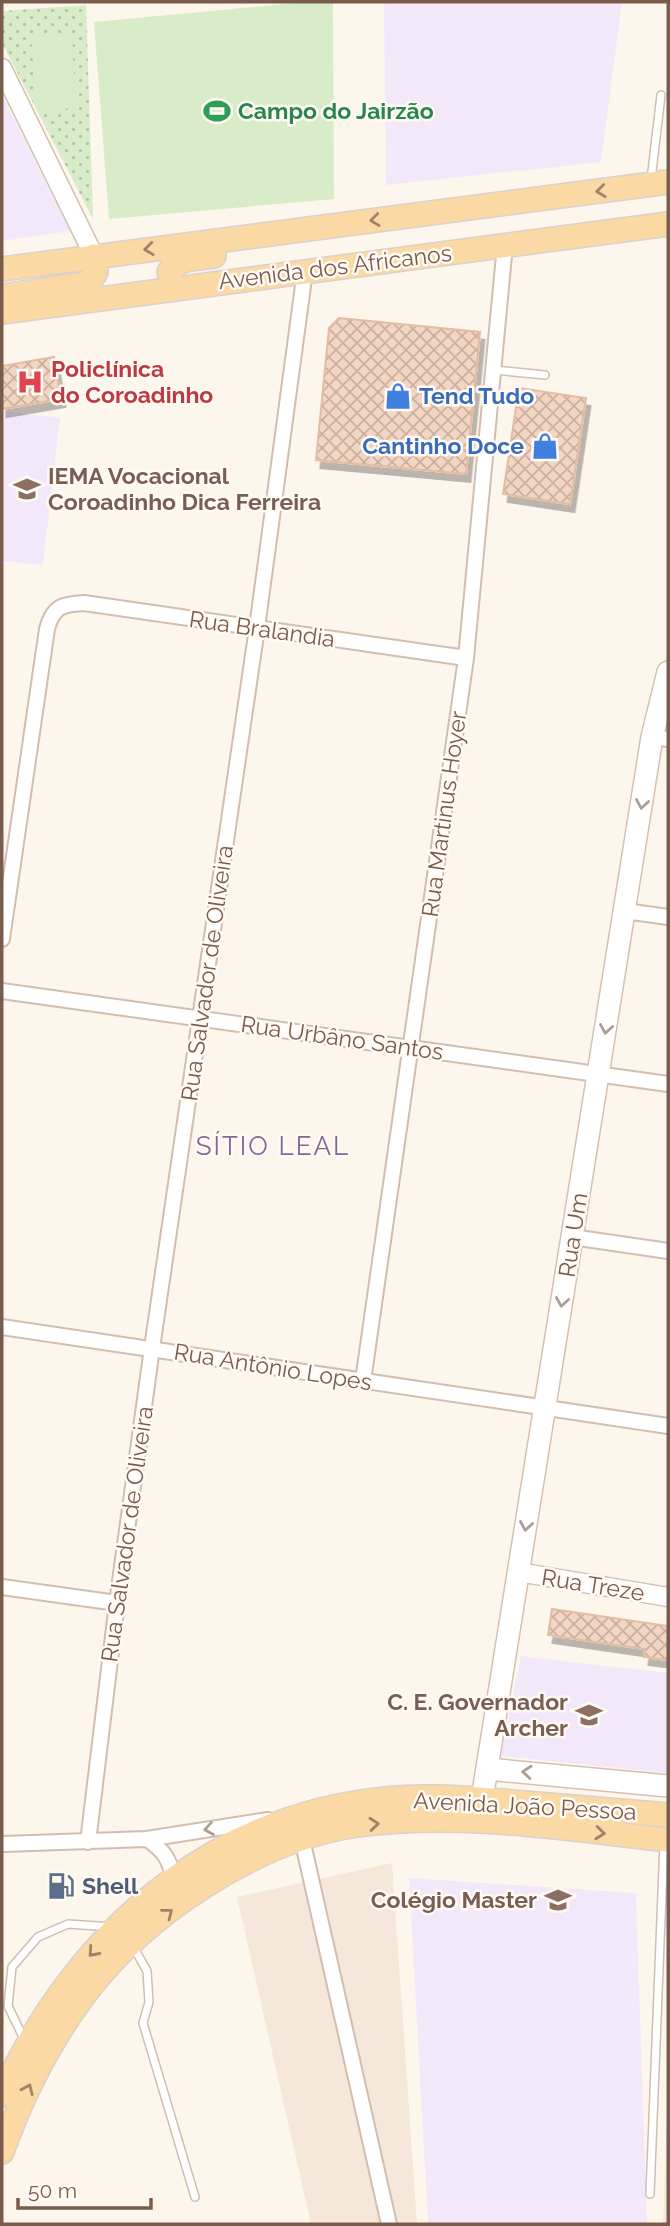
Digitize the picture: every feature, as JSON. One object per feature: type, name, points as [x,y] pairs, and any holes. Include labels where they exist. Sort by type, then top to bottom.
[{"type":"main road","name":"Avenida dos Africanos","points":[[2,269],[659,183]]},
{"type":"main road","name":"Avenida dos Africanos","points":[[2,312],[668,224]]},
{"type":"main road","points":[[173,288],[169,272],[179,262],[214,256],[260,236]]},
{"type":"main road","points":[[2,296],[84,284],[90,281],[96,272],[94,256]]},
{"type":"main road","name":"Rua Um","points":[[482,1799],[598,1074],[625,911],[660,738],[668,672]]},
{"type":"main road","points":[[487,1769],[668,1786]]},
{"type":"main road","name":"Avenida João Pessoa","points":[[2,2095],[27,2044],[64,1987],[124,1935],[173,1878],[236,1840],[300,1816],[366,1801],[424,1797],[482,1799],[668,1815]]},
{"type":"main road","name":"Avenida João Pessoa","points":[[2,2152],[33,2079],[50,2047],[87,1992],[110,1964],[124,1935],[168,1912],[238,1865],[302,1839],[357,1825],[419,1820],[473,1820],[666,1839]]},
{"type":"street","points":[[2,68],[94,256]]},
{"type":"street","name":"Rua Martinus Hoyer","points":[[363,1381],[466,658],[505,245]]},
{"type":"street","name":"Rua Salvador de Oliveira","points":[[89,1842],[117,1603],[152,1348],[257,628],[305,271]]},
{"type":"street","name":"Rua Bralandia","points":[[2,939],[47,629],[50,616],[57,609],[68,604],[85,603],[466,658]]},
{"type":"street","points":[[625,911],[668,917]]},
{"type":"street","name":"Rua Urbâno Santos","points":[[2,991],[668,1084]]},
{"type":"street","points":[[572,1237],[668,1251]]},
{"type":"street","name":"Rua Antônio Lopes","points":[[2,1327],[668,1426]]},
{"type":"street","name":"Rua Treze","points":[[518,1572],[668,1597]]},
{"type":"street","points":[[2,1587],[117,1603]]},
{"type":"street","points":[[2,1844],[147,1839],[300,1816]]},
{"type":"street","points":[[147,1839],[160,1848],[169,1860],[173,1878]]},
{"type":"street","points":[[302,1839],[389,2224]]},
{"type":"lane","points":[[659,183],[661,95]]},
{"type":"lane","points":[[493,370],[545,375]]},
{"type":"lane","points":[[650,2194],[666,1839]]},
{"type":"lane","points":[[27,2044],[8,2006],[12,1967],[38,1937],[68,1924],[124,1935],[147,1971],[149,2002],[143,2023],[195,2197]]},
{"type":"shaded area","points":[[384,2],[622,2],[601,162],[386,185]]},
{"type":"shaded area","points":[[2,95],[70,231],[2,241]]},
{"type":"shaded area","name":"IEMA Vocacional Coroadinho Dica Ferreira","points":[[2,411],[60,418],[43,565],[2,561]]},
{"type":"shaded area","name":"C. E. Governador Archer","points":[[521,1656],[668,1673],[668,1773],[501,1756]]},
{"type":"shaded area","points":[[392,1863],[417,2224],[311,2224],[237,1897]]},
{"type":"shaded area","points":[[409,1878],[636,1893],[647,2224],[428,2224]]},
{"type":"shaded area","points":[[668,2089],[668,2224],[663,2224]]},
{"type":"green space","name":"Campo do Jairzão","points":[[307,2],[333,2],[334,199],[109,219],[94,22]]},
{"type":"green space","points":[[86,5],[93,219],[2,43],[2,11]]},
{"type":"green space","points":[[72,35],[76,108],[37,111],[31,36]]},
{"type":"building","name":"Tend Tudo","points":[[339,318],[480,332],[466,474],[316,460],[329,328]]},
{"type":"building","name":"Policlínica do Coroadinho","points":[[54,357],[61,399],[2,409],[2,366]]},
{"type":"building","name":"Cantinho Doce","points":[[519,388],[586,398],[570,504],[503,494]]},
{"type":"building","points":[[552,1609],[668,1626],[668,1660],[644,1657],[645,1649],[548,1635]]},
{"type":"place","name":"Campo do Jairzão","points":[[217,111]]},
{"type":"place","name":"Policlínica do Coroadinho","points":[[30,382]]},
{"type":"place","name":"Tend Tudo","points":[[398,396]]},
{"type":"place","name":"Cantinho Doce","points":[[545,446]]},
{"type":"place","name":"IEMA Vocacional Coroadinho Dica Ferreira","points":[[27,489]]},
{"type":"place","name":"C. E. Governador Archer","points":[[589,1715]]},
{"type":"place","name":"Shell","points":[[61,1886]]},
{"type":"place","name":"Colégio Master","points":[[558,1900]]},
{"type":"district","name":"SÍTIO LEAL","points":[[273,1146]]}]
